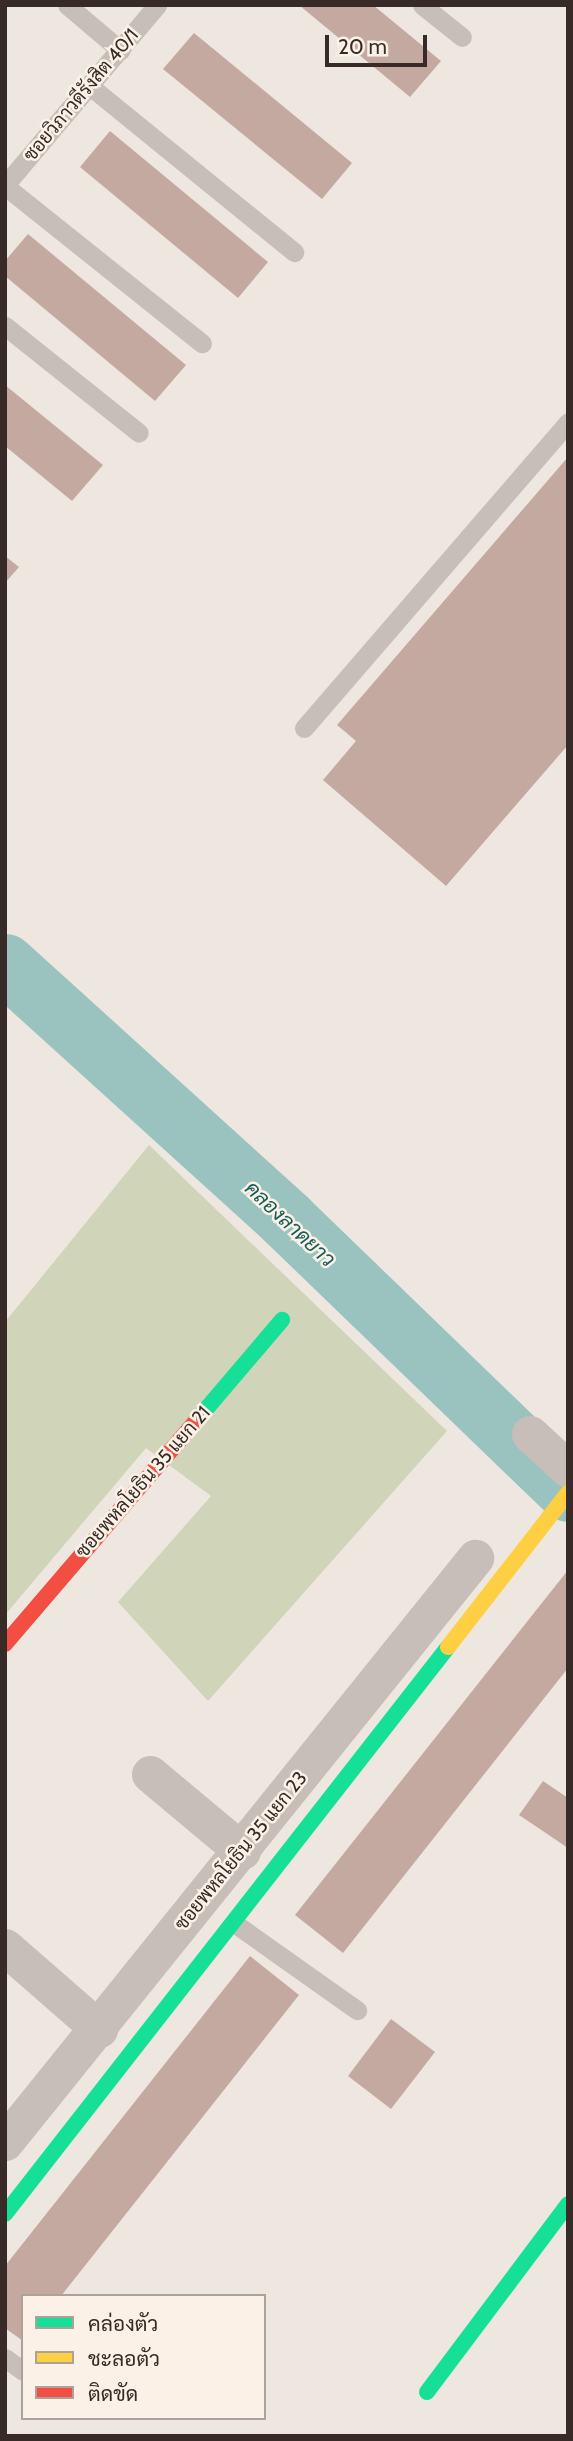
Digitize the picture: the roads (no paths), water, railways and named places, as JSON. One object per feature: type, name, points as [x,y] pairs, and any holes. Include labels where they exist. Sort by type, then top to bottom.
[{"type":"street","name":"ซอยพหลโยธิน 35 แยก 21","points":[[5,1644],[282,1320]]},
{"type":"street","points":[[530,1434],[568,1469]]},
{"type":"street","points":[[5,2214],[568,1493]]},
{"type":"street","name":"ซอยพหลโยธิน 35 แยก 23","points":[[5,2142],[99,2029],[475,1558]]},
{"type":"street","points":[[150,1774],[242,1851]]},
{"type":"street","points":[[5,1947],[99,2029]]},
{"type":"street","points":[[426,2392],[568,2204]]},
{"type":"lane","points":[[67,5],[120,50]]},
{"type":"lane","name":"ซอยวิภาวดีรังสิต 40/1","points":[[5,185],[91,87],[157,5]]},
{"type":"lane","points":[[422,5],[462,37]]},
{"type":"lane","points":[[91,87],[294,253]]},
{"type":"lane","points":[[5,185],[202,343]]},
{"type":"lane","points":[[5,326],[139,433]]},
{"type":"lane","points":[[304,728],[568,422]]},
{"type":"lane","points":[[234,1923],[357,2010]]},
{"type":"lane","points":[[5,2358],[21,2370]]},
{"type":"waterway","name":"คลองลาดยาว","points":[[5,964],[287,1220],[568,1491]]}]
